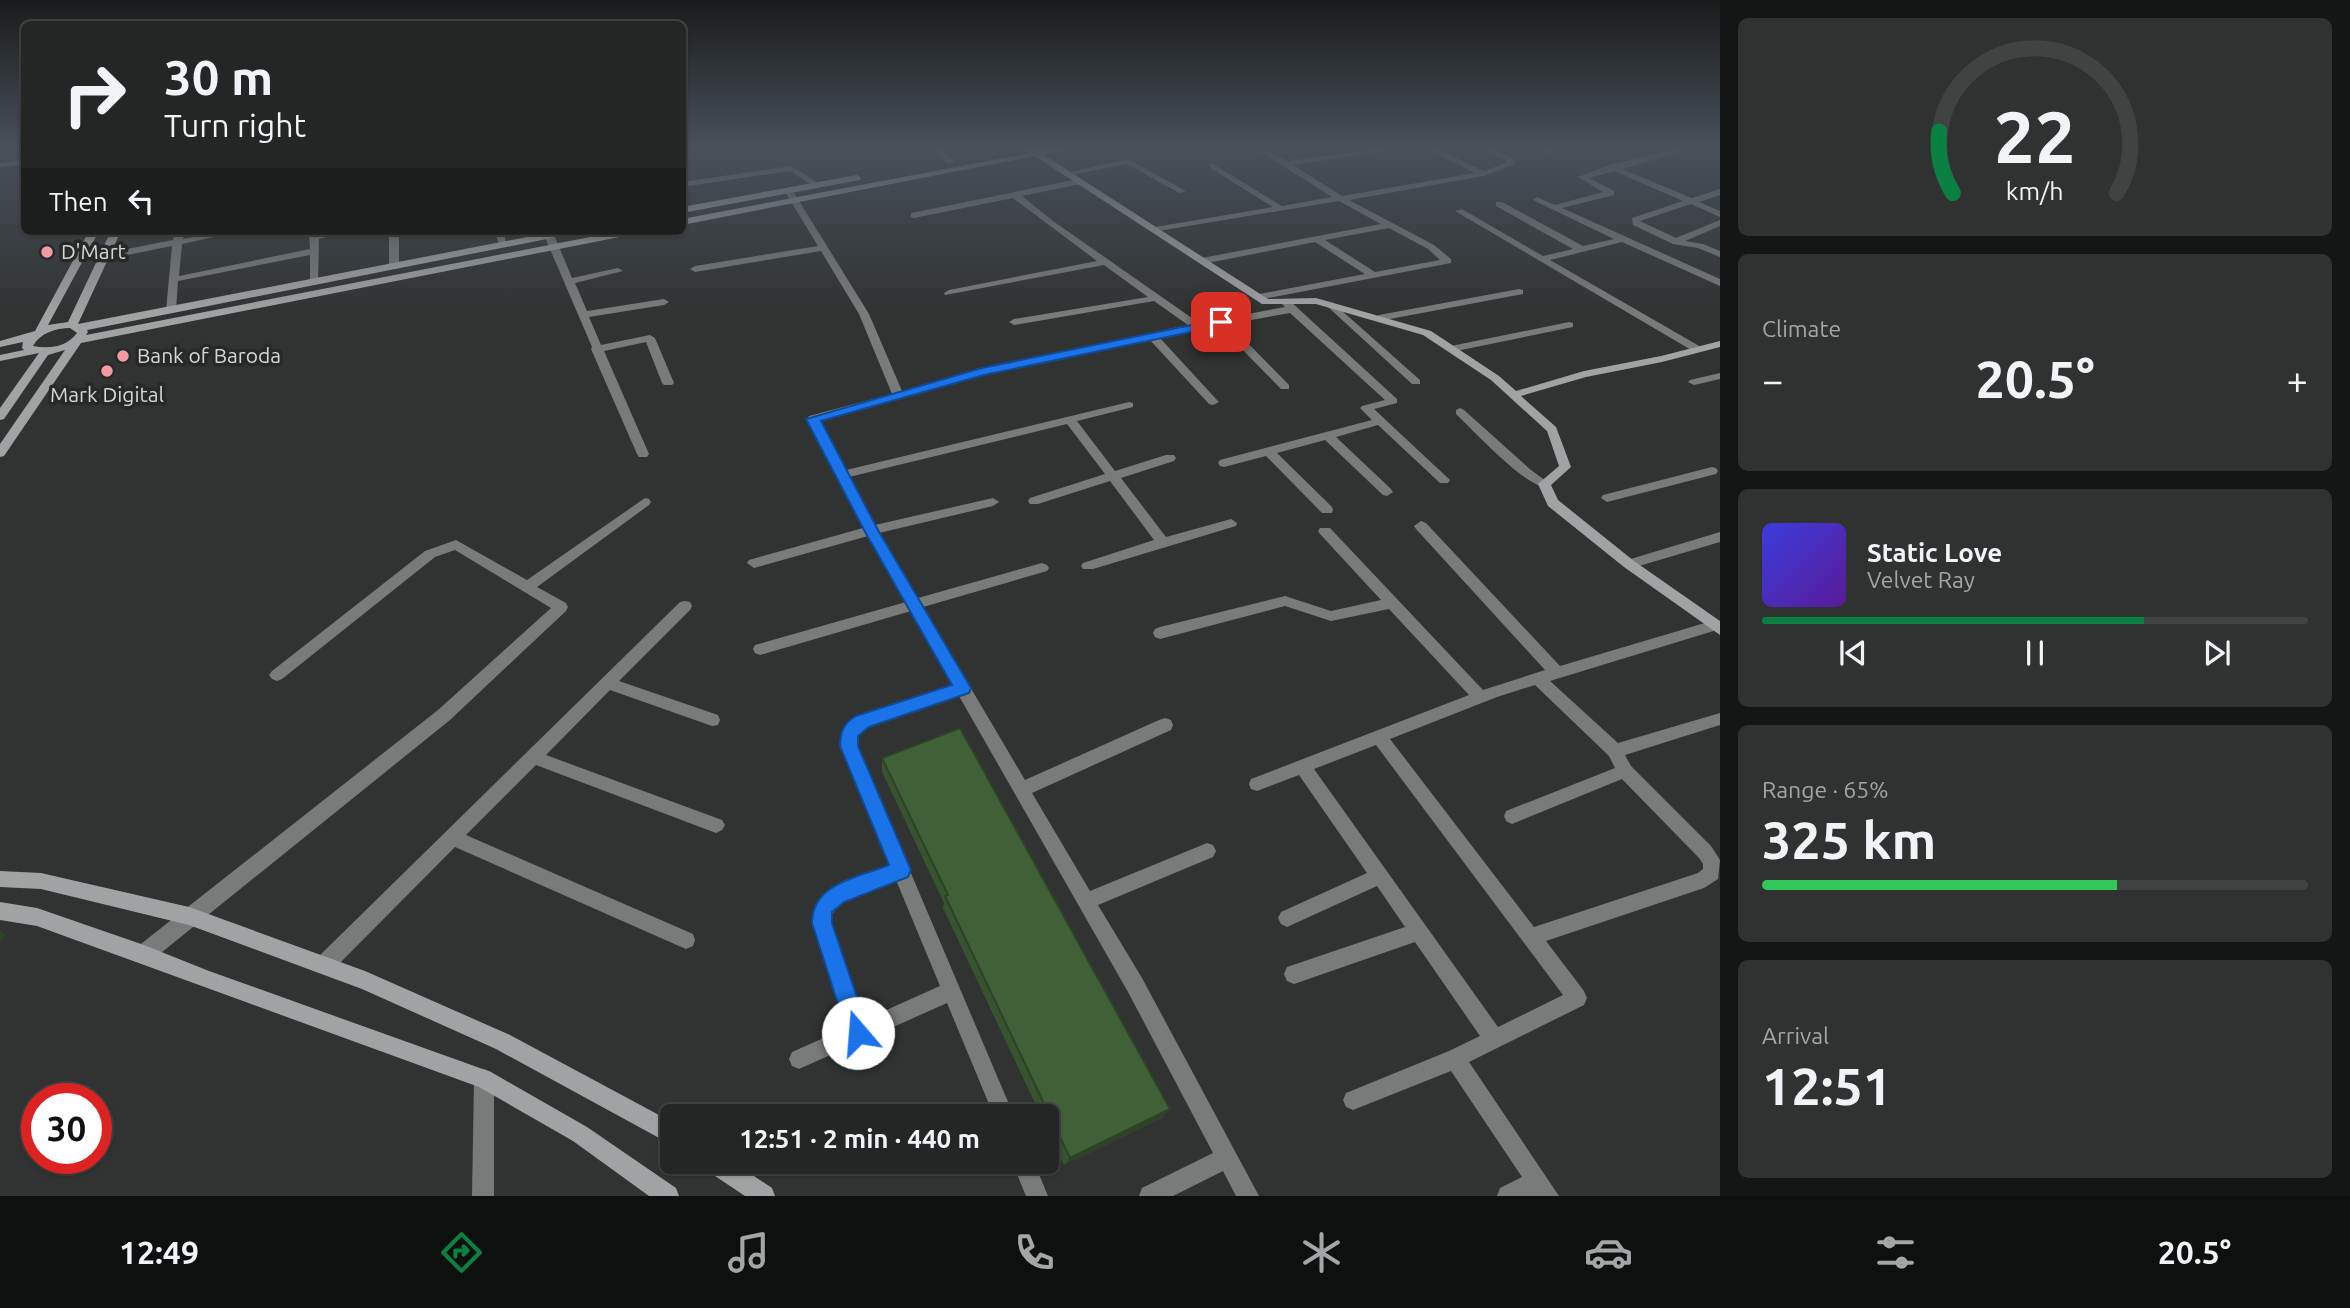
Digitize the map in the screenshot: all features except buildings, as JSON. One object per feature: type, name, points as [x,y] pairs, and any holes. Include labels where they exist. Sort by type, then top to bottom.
[{"type":"street","points":[[686,209],[725,202]]},
{"type":"street","points":[[686,221],[788,202]]},
{"type":"street","points":[[798,202],[864,314],[898,396]]},
{"type":"street","points":[[914,215],[981,202]]},
{"type":"street","points":[[1024,202],[1197,327]]},
{"type":"street","points":[[1110,202],[1266,302],[1288,305],[1393,401],[1366,408],[1444,480]]},
{"type":"street","points":[[1271,202],[1279,207]]},
{"type":"street","points":[[1155,230],[1310,202]]},
{"type":"street","points":[[1258,297],[1448,261],[1445,256],[1347,202]]},
{"type":"street","points":[[1541,202],[1720,284]]},
{"type":"street","points":[[1553,208],[1577,202]]},
{"type":"street","points":[[1720,214],[1692,202],[1635,220],[1636,223],[1676,242],[1700,246],[1720,254]]},
{"type":"street","points":[[1499,204],[1581,249]]},
{"type":"street","points":[[1459,211],[1697,349]]},
{"type":"street","points":[[1676,242],[1720,223]]},
{"type":"street","points":[[1202,261],[1390,225]]},
{"type":"street","points":[[33,352],[27,345],[36,335],[92,235]]},
{"type":"street","points":[[0,453],[76,334],[102,257],[114,235]]},
{"type":"street","points":[[171,310],[176,279],[176,243],[179,235]]},
{"type":"street","points":[[102,257],[216,235]]},
{"type":"street","points":[[314,235],[315,281]]},
{"type":"street","points":[[394,235],[394,265]]},
{"type":"street","points":[[500,235],[503,244]]},
{"type":"street","points":[[0,416],[46,352],[76,334],[171,310],[549,235],[643,454]]},
{"type":"street","points":[[0,344],[36,335],[76,334],[614,235]]},
{"type":"street","points":[[1317,239],[1375,276]]},
{"type":"street","points":[[1542,259],[1624,239]]},
{"type":"street","points":[[695,269],[825,248]]},
{"type":"street","points":[[176,279],[314,251]]},
{"type":"street","points":[[949,293],[1106,262]]},
{"type":"street","points":[[568,282],[618,271]]},
{"type":"street","points":[[1379,318],[1519,292]]},
{"type":"street","points":[[1014,322],[1157,298]]},
{"type":"street","points":[[1248,1196],[1086,901],[871,530],[813,419],[982,372],[1316,301],[1427,334],[1495,378],[1552,430],[1565,467],[1544,484]]},
{"type":"street","points":[[582,316],[664,302]]},
{"type":"street","points":[[1332,305],[1416,382]]},
{"type":"street","points":[[1221,322],[1285,387]]},
{"type":"street","points":[[1451,349],[1569,325]]},
{"type":"street","points":[[1151,335],[1213,402]]},
{"type":"street","points":[[596,349],[650,338],[668,383]]},
{"type":"street","points":[[1513,395],[1584,374],[1662,359],[1720,344]]},
{"type":"street","points":[[0,358],[46,352]]},
{"type":"street","points":[[1694,382],[1720,376]]},
{"type":"street","points":[[844,474],[1129,405]]},
{"type":"street","points":[[1460,412],[1527,473],[1544,484],[1553,503],[1629,564],[1717,627]]},
{"type":"street","points":[[1070,420],[1163,542]]},
{"type":"street","points":[[1224,463],[1381,421]]},
{"type":"street","points":[[1327,435],[1387,492]]},
{"type":"street","points":[[1269,451],[1327,510]]},
{"type":"street","points":[[1034,501],[1170,458]]},
{"type":"street","points":[[1607,498],[1717,473]]},
{"type":"street","points":[[527,587],[645,502]]},
{"type":"street","points":[[754,563],[871,530],[993,502]]},
{"type":"street","points":[[1088,566],[1231,523]]},
{"type":"street","points":[[1421,526],[1556,672]]},
{"type":"street","points":[[1325,531],[1480,697]]},
{"type":"street","points":[[1629,564],[1719,538]]},
{"type":"street","points":[[144,954],[444,715],[561,607],[456,545],[439,549],[276,675]]},
{"type":"street","points":[[760,649],[1042,568]]},
{"type":"street","points":[[1160,634],[1285,601],[1331,616],[1392,603]]},
{"type":"street","points":[[324,965],[685,606]]},
{"type":"street","points":[[1257,784],[1480,697],[1556,672],[1717,627]]},
{"type":"street","points":[[1531,937],[1704,880],[1712,873],[1712,862],[1705,852],[1625,771],[1615,751],[1537,678]]},
{"type":"street","points":[[608,683],[712,720]]},
{"type":"street","points":[[963,688],[855,726],[849,735],[849,746],[999,1104]]},
{"type":"street","points":[[1021,790],[1165,725]]},
{"type":"street","points":[[1615,751],[1716,725]]},
{"type":"street","points":[[1353,1100],[1455,1059],[1577,998],[1380,738]]},
{"type":"street","points":[[533,757],[716,825]]},
{"type":"street","points":[[1303,767],[1495,1040]]},
{"type":"street","points":[[1512,816],[1625,771]]},
{"type":"street","points":[[452,837],[686,940]]},
{"type":"street","points":[[1086,901],[1207,851]]},
{"type":"street","points":[[858,1033],[822,923],[822,911],[827,902],[836,895],[901,870]]},
{"type":"street","points":[[1287,918],[1380,876]]},
{"type":"street","points":[[0,879],[41,881],[189,916],[324,965],[503,1042],[660,1127]]},
{"type":"street","points":[[0,912],[37,917],[484,1079],[580,1134],[668,1196]]},
{"type":"street","points":[[1294,974],[1419,931]]},
{"type":"street","points":[[799,1059],[951,991]]},
{"type":"street","points":[[1455,1059],[1543,1188],[1508,1196]]},
{"type":"street","points":[[483,1196],[484,1079]]},
{"type":"street","points":[[1150,1196],[1227,1157]]},
{"type":"street","points":[[732,1174],[764,1196]]},
{"type":"street","points":[[1028,1174],[1037,1196]]},
{"type":"place","name":"D'Mart","points":[[47,252]]},
{"type":"place","name":"Bank of Baroda","points":[[123,356]]},
{"type":"place","name":"Mark Digital","points":[[107,371]]},
{"type":"route","points":[[858,1033],[822,923],[822,911],[827,902],[836,895],[901,870],[849,746],[849,735],[855,726],[863,722],[963,688],[871,530],[813,419],[982,372],[1221,322]]}]
